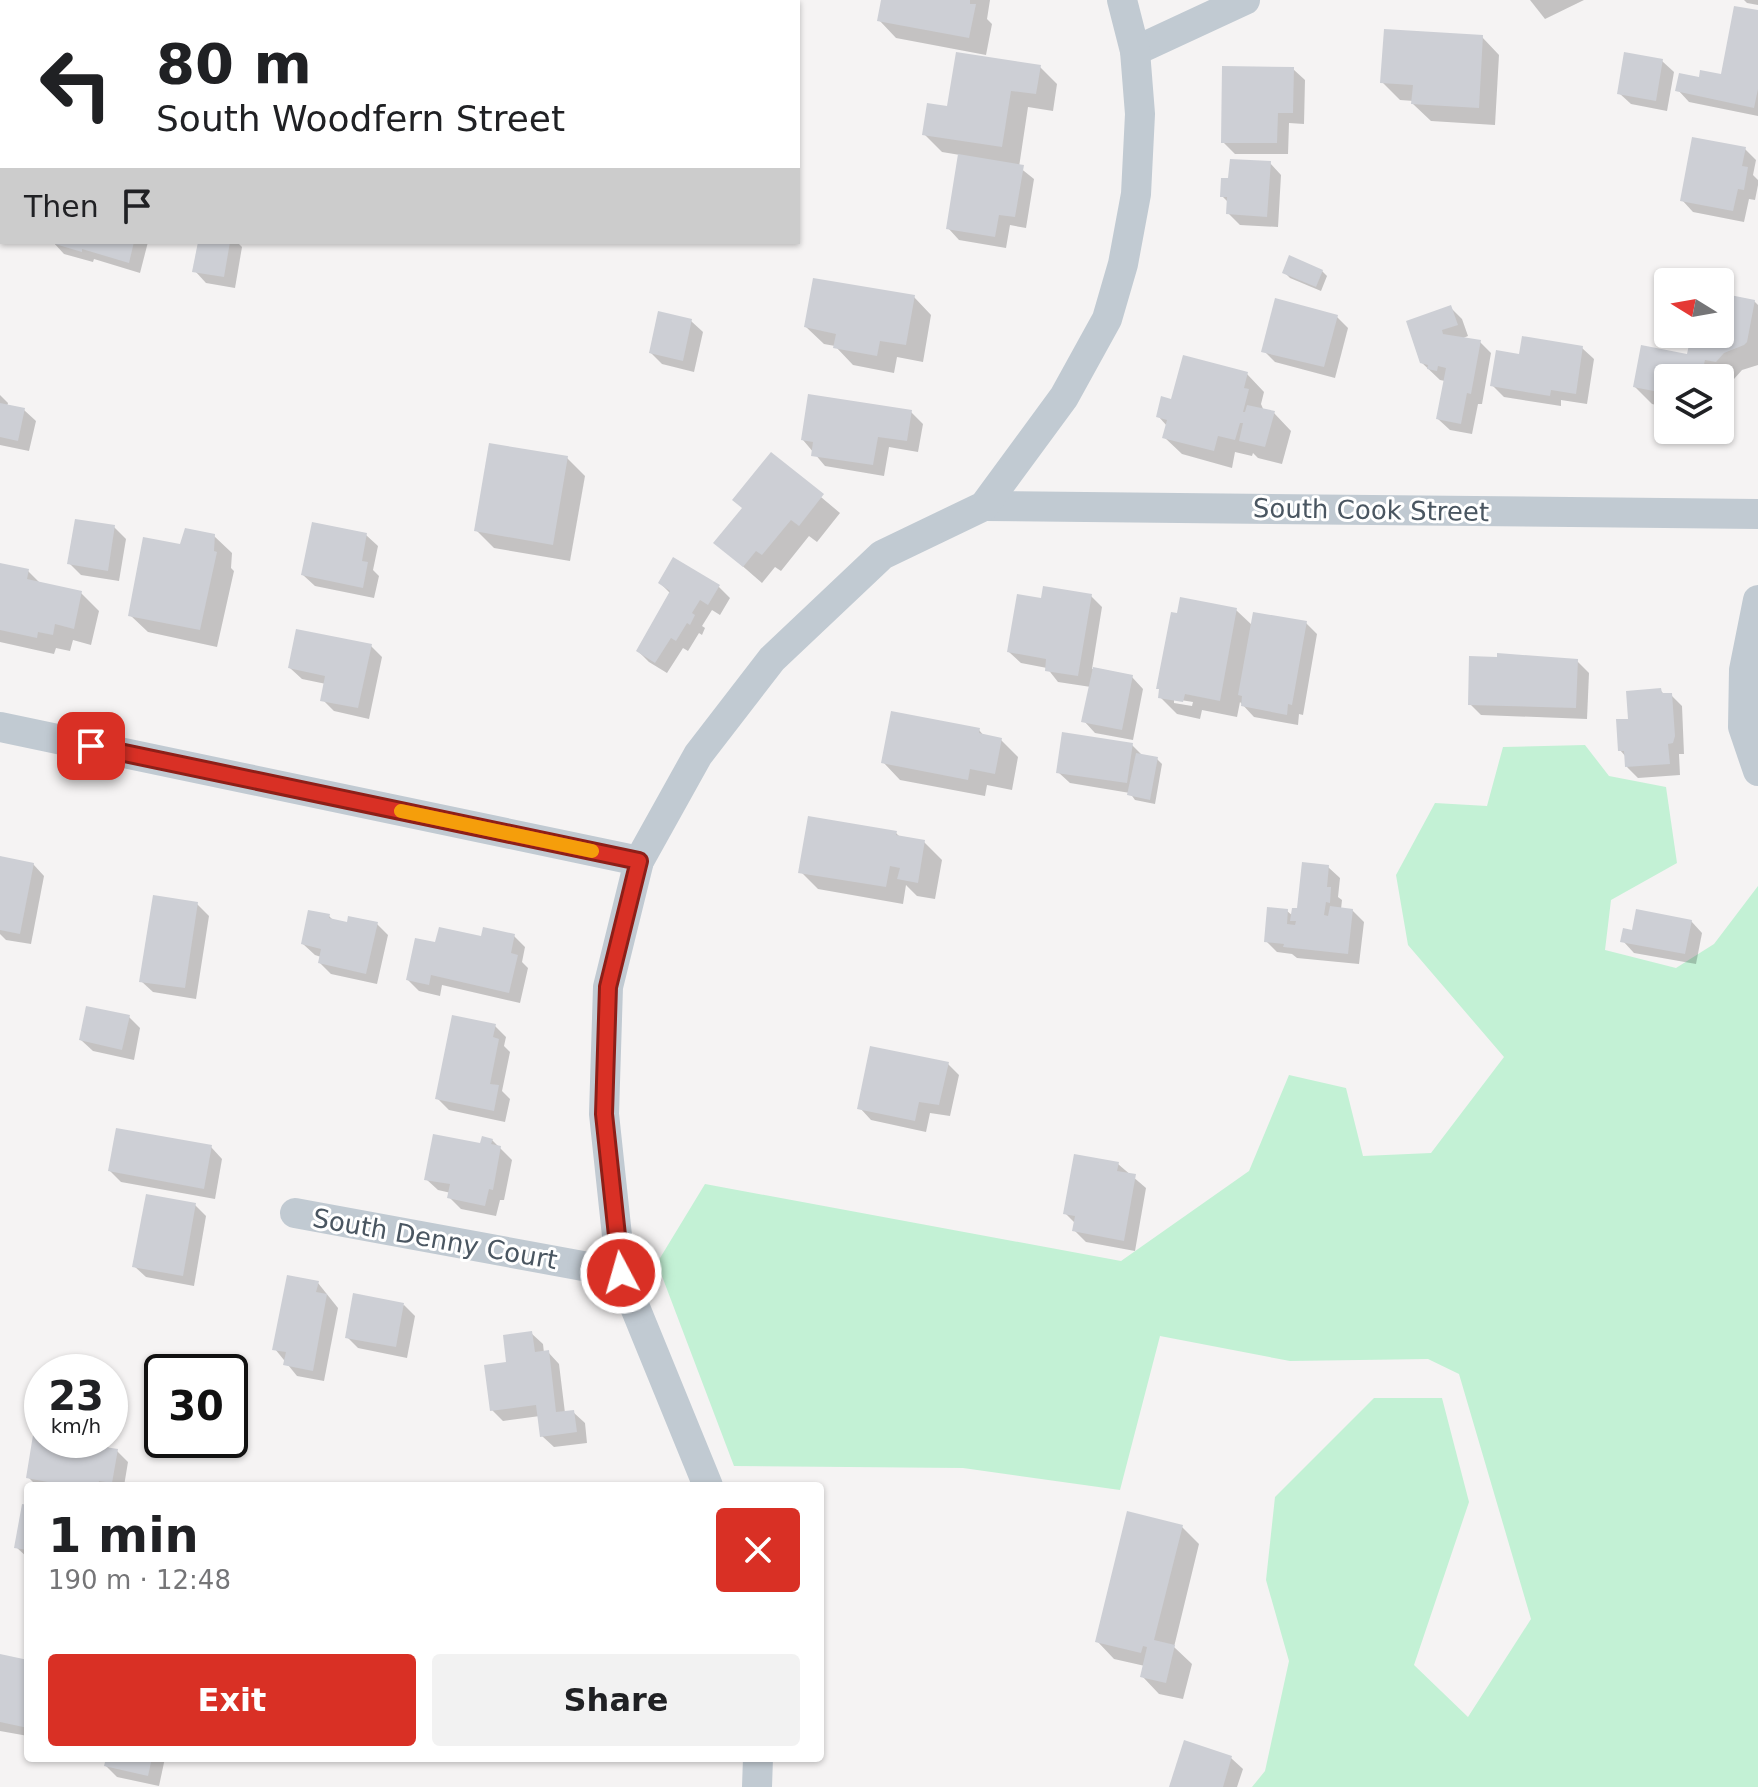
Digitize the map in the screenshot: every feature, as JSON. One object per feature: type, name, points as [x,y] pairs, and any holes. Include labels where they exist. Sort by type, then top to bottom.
[{"type":"street","points":[[706,1482],[621,1273],[604,1114],[608,987],[639,861],[698,755],[772,659],[882,555],[984,506],[1064,397],[1107,319],[1123,264],[1136,194],[1140,114],[1135,51],[1122,0]]},
{"type":"street","points":[[1135,51],[1245,0]]},
{"type":"street","name":"South Cook Street","points":[[984,506],[1758,514]]},
{"type":"street","points":[[1758,600],[1744,670],[1743,727],[1758,771]]},
{"type":"street","points":[[0,727],[639,861]]},
{"type":"street","name":"South Denny Court","points":[[295,1213],[621,1273]]},
{"type":"street","points":[[757,1787],[758,1762]]},
{"type":"green space","points":[[1585,745],[1609,776],[1666,787],[1677,863],[1611,900],[1605,950],[1676,968],[1714,944],[1758,886],[1758,1787],[1252,1787],[1265,1771],[1289,1661],[1266,1580],[1275,1497],[1374,1398],[1442,1398],[1469,1502],[1414,1665],[1468,1717],[1531,1619],[1459,1374],[1428,1359],[1290,1361],[1160,1336],[1120,1490],[963,1468],[734,1466],[657,1263],[705,1184],[1121,1261],[1249,1171],[1289,1075],[1346,1088],[1363,1156],[1431,1153],[1504,1057],[1408,945],[1396,875],[1435,803],[1487,806],[1503,747]]},
{"type":"building","points":[[881,0],[970,0],[970,4],[976,4],[969,38],[877,21]]},
{"type":"building","points":[[1734,6],[1758,10],[1758,89],[1754,108],[1675,91],[1679,73],[1699,77],[1700,70],[1721,74]]},
{"type":"building","points":[[1384,29],[1483,35],[1479,108],[1411,104],[1413,85],[1380,83]]},
{"type":"building","points":[[956,52],[1041,65],[1036,94],[1011,91],[1002,147],[922,135],[927,103],[947,106]]},
{"type":"building","points":[[1624,52],[1663,59],[1656,101],[1617,94]]},
{"type":"building","points":[[1222,66],[1294,67],[1293,113],[1278,113],[1277,143],[1221,143]]},
{"type":"building","points":[[1692,137],[1746,147],[1742,166],[1748,167],[1744,190],[1738,189],[1733,211],[1680,201]]},
{"type":"building","points":[[958,154],[1024,165],[1015,217],[999,215],[995,237],[946,229]]},
{"type":"building","points":[[1230,159],[1271,161],[1267,217],[1226,214],[1227,197],[1220,197],[1221,178],[1228,178]]},
{"type":"building","points":[[55,244],[134,244],[129,263],[82,249],[82,252]]},
{"type":"building","points":[[198,244],[230,244],[224,277],[192,272]]},
{"type":"building","points":[[1289,255],[1323,270],[1316,287],[1282,273]]},
{"type":"building","points":[[813,278],[915,295],[906,345],[880,341],[877,356],[833,348],[836,334],[804,327]]},
{"type":"building","points":[[1734,296],[1755,300],[1744,345],[1724,353],[1716,362],[1654,364],[1654,391],[1633,387],[1641,345],[1687,354],[1688,348],[1734,348]]},
{"type":"building","points":[[1275,298],[1338,315],[1324,367],[1261,352]]},
{"type":"building","points":[[1451,305],[1458,325],[1442,330],[1443,334],[1481,340],[1471,394],[1467,393],[1461,424],[1436,419],[1446,368],[1438,366],[1437,371],[1427,369],[1428,365],[1420,363],[1406,321]]},
{"type":"building","points":[[658,311],[692,319],[683,361],[649,353]]},
{"type":"building","points":[[1522,336],[1583,346],[1576,394],[1551,390],[1550,396],[1490,386],[1496,350],[1519,354]]},
{"type":"building","points":[[1183,355],[1248,372],[1244,388],[1249,389],[1243,412],[1247,405],[1275,411],[1265,447],[1239,441],[1243,423],[1240,423],[1235,440],[1218,436],[1214,451],[1162,438],[1167,420],[1156,417],[1161,396],[1171,399]]},
{"type":"building","points":[[808,394],[912,410],[907,441],[878,437],[873,465],[811,456],[813,442],[801,440]]},
{"type":"building","points":[[0,403],[25,408],[18,441],[0,437]]},
{"type":"building","points":[[489,443],[568,456],[553,545],[474,531]]},
{"type":"building","points":[[771,452],[824,494],[799,526],[791,520],[762,555],[756,551],[743,567],[713,543],[742,508],[732,500]]},
{"type":"building","points":[[75,519],[115,525],[108,571],[67,564]]},
{"type":"building","points":[[312,522],[367,533],[362,561],[368,562],[363,588],[301,575]]},
{"type":"building","points":[[185,528],[215,534],[214,551],[217,552],[200,630],[128,616],[143,537],[180,544]]},
{"type":"building","points":[[673,557],[720,585],[708,605],[700,600],[692,613],[695,615],[690,625],[687,623],[676,641],[671,638],[655,663],[636,651],[670,591],[658,583]]},
{"type":"building","points":[[0,563],[29,569],[27,579],[82,591],[74,629],[55,624],[53,635],[38,632],[37,638],[0,630]]},
{"type":"building","points":[[1043,586],[1092,594],[1078,676],[1045,671],[1046,659],[1007,652],[1017,594],[1041,598]]},
{"type":"building","points":[[1180,597],[1237,608],[1220,701],[1185,694],[1183,702],[1158,698],[1159,689],[1156,689],[1171,612],[1177,613]]},
{"type":"building","points":[[1253,612],[1307,621],[1292,705],[1288,704],[1287,715],[1241,706],[1242,696],[1238,695]]},
{"type":"building","points":[[296,629],[372,644],[358,708],[320,701],[325,676],[288,668]]},
{"type":"building","points":[[1497,653],[1578,659],[1576,708],[1468,705],[1469,656],[1497,657]]},
{"type":"building","points":[[1093,667],[1133,675],[1122,730],[1081,722]]},
{"type":"building","points":[[1661,688],[1662,693],[1672,693],[1675,736],[1673,743],[1668,744],[1670,764],[1625,767],[1624,751],[1618,751],[1616,719],[1628,719],[1626,691]]},
{"type":"building","points":[[891,711],[980,728],[979,733],[1002,738],[995,774],[970,769],[968,780],[881,763]]},
{"type":"building","points":[[1062,732],[1133,743],[1127,783],[1056,773]]},
{"type":"building","points":[[1136,753],[1158,757],[1150,800],[1127,795]]},
{"type":"building","points":[[808,816],[897,831],[896,835],[925,840],[918,883],[897,879],[900,868],[890,866],[886,887],[798,873]]},
{"type":"building","points":[[0,856],[34,863],[20,934],[0,930]]},
{"type":"building","points":[[1302,862],[1329,865],[1327,887],[1331,887],[1330,903],[1326,902],[1324,915],[1328,916],[1330,906],[1353,909],[1348,954],[1264,942],[1267,907],[1288,909],[1287,924],[1295,925],[1296,921],[1290,921],[1292,908],[1297,908]]},
{"type":"building","points":[[153,895],[198,902],[185,988],[139,982]]},
{"type":"building","points":[[1636,909],[1692,920],[1685,954],[1620,942],[1623,928],[1632,930]]},
{"type":"building","points":[[308,910],[330,914],[329,918],[347,922],[348,916],[378,922],[366,974],[318,963],[321,949],[301,944]]},
{"type":"building","points":[[439,927],[481,936],[483,927],[515,934],[511,953],[518,955],[509,993],[431,975],[429,985],[406,980],[415,938],[435,942]]},
{"type":"building","points":[[86,1006],[130,1015],[122,1050],[79,1040]]},
{"type":"building","points":[[452,1015],[496,1024],[493,1037],[499,1039],[490,1084],[499,1085],[494,1111],[435,1099]]},
{"type":"building","points":[[870,1046],[949,1062],[939,1105],[919,1102],[915,1121],[857,1109]]},
{"type":"building","points":[[116,1128],[212,1145],[204,1189],[108,1171]]},
{"type":"building","points":[[433,1134],[480,1143],[482,1136],[493,1139],[491,1144],[501,1146],[493,1190],[489,1189],[485,1206],[447,1198],[450,1184],[424,1180]]},
{"type":"building","points":[[1074,1154],[1119,1162],[1117,1171],[1136,1174],[1124,1241],[1072,1231],[1075,1216],[1063,1214]]},
{"type":"building","points":[[146,1194],[196,1203],[183,1276],[132,1267]]},
{"type":"building","points":[[287,1275],[319,1281],[316,1292],[327,1294],[313,1371],[283,1365],[286,1352],[272,1350]]},
{"type":"building","points":[[353,1293],[404,1303],[396,1347],[345,1338]]},
{"type":"building","points":[[532,1331],[535,1352],[549,1350],[556,1412],[574,1410],[577,1432],[540,1437],[536,1405],[490,1411],[484,1365],[506,1362],[503,1335]]},
{"type":"building","points":[[29,1458],[116,1458],[112,1482],[48,1482],[26,1478]]},
{"type":"building","points":[[22,1504],[24,1504],[24,1549],[14,1548]]},
{"type":"building","points":[[1127,1511],[1183,1525],[1154,1640],[1175,1645],[1166,1683],[1140,1677],[1147,1647],[1143,1646],[1141,1653],[1095,1642]]},
{"type":"building","points":[[0,1654],[24,1659],[24,1727],[0,1722]]},
{"type":"building","points":[[1184,1740],[1232,1756],[1223,1787],[1169,1787]]},
{"type":"building","points":[[105,1762],[151,1762],[148,1776],[104,1766]]},
{"type":"slow traffic","points":[[401,811],[592,851]]},
{"type":"route","points":[[91,746],[639,861],[608,987],[604,1114],[621,1273]]}]
